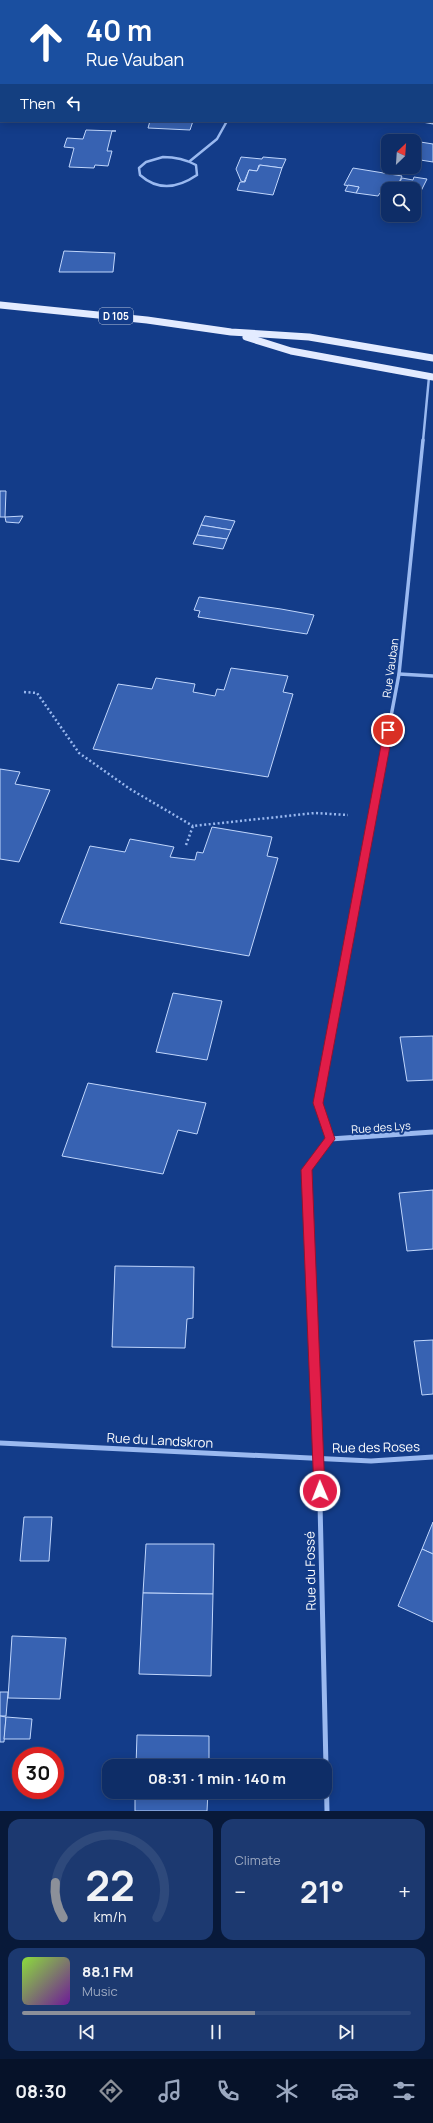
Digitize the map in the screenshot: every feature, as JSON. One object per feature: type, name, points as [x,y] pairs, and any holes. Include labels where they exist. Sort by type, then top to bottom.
[{"type":"main road","name":"D 105","points":[[0,305],[147,320],[231,332],[309,337],[432,355]]},
{"type":"main road","name":"D 105","points":[[231,332],[292,351],[431,377]]},
{"type":"street","points":[[190,161],[196,165],[197,175],[186,183],[177,186],[148,183],[138,175],[138,170],[141,165],[154,158],[173,157],[190,161],[208,148],[225,129],[227,122]]},
{"type":"street","name":"Rue Vauban","points":[[330,1139],[318,1103],[399,674],[431,377]]},
{"type":"street","points":[[399,674],[433,676]]},
{"type":"street","name":"Rue des Lys","points":[[330,1139],[433,1132]]},
{"type":"street","name":"Rue du Fossé","points":[[327,1811],[319,1459],[306,1170],[330,1139]]},
{"type":"street","name":"Rue du Landskron","points":[[0,1443],[319,1459]]},
{"type":"street","name":"Rue des Roses","points":[[319,1459],[372,1461],[433,1457]]},
{"type":"path","points":[[24,692],[37,693],[43,704],[79,753],[130,789],[193,826],[315,813],[372,816]]},
{"type":"path","points":[[186,845],[193,826]]},
{"type":"building","points":[[150,122],[193,122],[190,130],[148,128]]},
{"type":"building","points":[[422,122],[433,122],[433,124]]},
{"type":"building","points":[[86,130],[116,131],[112,131],[107,151],[112,151],[108,166],[95,165],[94,168],[69,167],[74,148],[64,147],[67,138],[83,139]]},
{"type":"building","points":[[421,142],[433,144],[433,162],[421,160]]},
{"type":"building","points":[[241,157],[286,159],[282,168],[259,165],[257,171],[249,170],[244,182],[241,181],[236,169]]},
{"type":"building","points":[[260,165],[282,168],[273,195],[237,190],[240,182],[245,182],[249,170],[257,171]]},
{"type":"building","points":[[353,168],[381,173],[381,174],[402,176],[399,182],[381,182],[381,193],[378,196],[356,193],[359,187],[344,185]]},
{"type":"building","points":[[414,177],[427,179],[421,191],[421,182],[400,182],[402,178],[413,180]]},
{"type":"building","points":[[348,185],[359,187],[356,193],[345,191]]},
{"type":"building","points":[[64,251],[115,253],[113,272],[59,272]]},
{"type":"building","points":[[0,491],[6,491],[5,517],[0,517]]},
{"type":"building","points":[[23,516],[19,523],[6,522],[5,517]]},
{"type":"building","points":[[205,516],[235,521],[231,530],[201,525]]},
{"type":"building","points":[[201,525],[231,530],[227,539],[197,535]]},
{"type":"building","points":[[197,535],[227,539],[223,549],[193,544]]},
{"type":"building","points":[[199,597],[314,615],[307,634],[274,629],[198,617],[200,611],[194,610]]},
{"type":"building","points":[[231,668],[288,676],[283,692],[293,694],[268,777],[93,749],[118,684],[152,689],[156,678],[195,684],[193,692],[215,696],[217,689],[224,690]]},
{"type":"building","points":[[0,769],[20,772],[15,784],[50,790],[19,862],[0,859]]},
{"type":"building","points":[[212,827],[272,837],[267,856],[278,858],[249,956],[60,923],[90,846],[125,852],[130,839],[174,847],[170,857],[195,860],[197,852],[203,853]]},
{"type":"building","points":[[173,993],[222,1001],[207,1060],[156,1052]]},
{"type":"building","points":[[433,1036],[433,1080],[407,1081],[400,1037]]},
{"type":"building","points":[[88,1083],[206,1103],[197,1134],[178,1130],[163,1174],[62,1156]]},
{"type":"building","points":[[433,1190],[433,1249],[407,1251],[399,1193]]},
{"type":"building","points":[[115,1266],[194,1267],[193,1318],[187,1319],[185,1348],[112,1347]]},
{"type":"building","points":[[433,1340],[433,1394],[422,1395],[414,1341]]},
{"type":"building","points":[[24,1517],[52,1517],[49,1561],[20,1561]]},
{"type":"building","points":[[433,1522],[433,1554],[422,1549]]},
{"type":"building","points":[[146,1544],[214,1544],[213,1594],[143,1593]]},
{"type":"building","points":[[422,1549],[433,1554],[433,1622],[398,1606]]},
{"type":"building","points":[[143,1593],[213,1594],[211,1676],[139,1674]]},
{"type":"building","points":[[12,1636],[66,1638],[60,1699],[8,1698]]},
{"type":"building","points":[[0,1692],[8,1692],[6,1716],[0,1716]]},
{"type":"building","points":[[0,1716],[6,1717],[4,1742],[0,1742]]},
{"type":"building","points":[[6,1717],[32,1719],[30,1739],[4,1739]]},
{"type":"building","points":[[137,1735],[209,1736],[209,1759],[136,1759]]},
{"type":"building","points":[[135,1799],[208,1799],[207,1811],[135,1811]]},
{"type":"route","points":[[320,1491],[306,1170],[330,1139],[318,1103],[388,730]]}]
